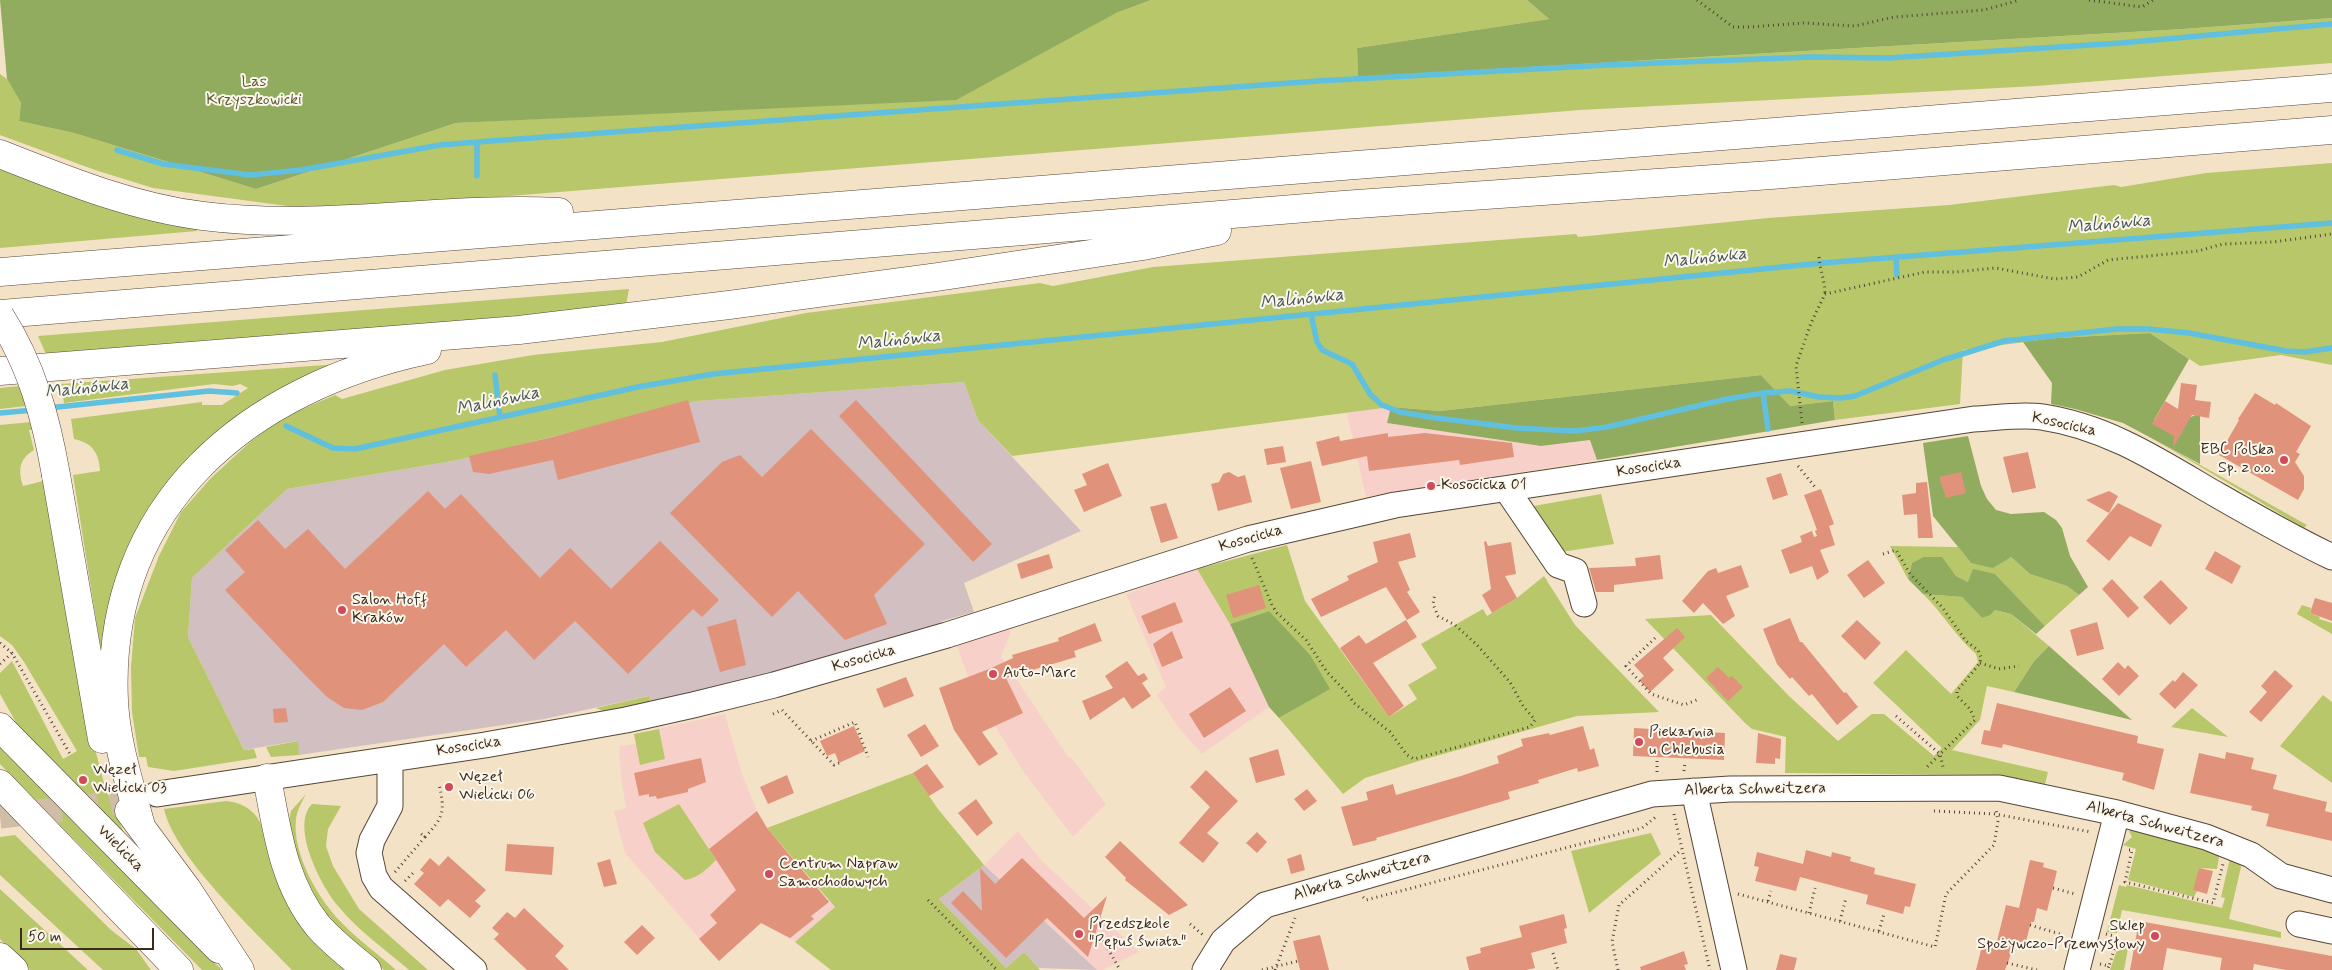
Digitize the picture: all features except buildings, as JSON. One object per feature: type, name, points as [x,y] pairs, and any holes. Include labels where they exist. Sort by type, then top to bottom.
[{"type":"main road","points":[[0,272],[2332,88]]},
{"type":"main road","points":[[240,970],[187,889],[126,807],[118,791],[99,727],[44,415],[25,362],[0,315],[1343,205],[1771,175],[2332,130]]},
{"type":"main road","points":[[0,154],[100,192],[154,207],[203,216],[316,220],[469,211],[548,212],[675,219]]},
{"type":"main road","points":[[0,371],[519,330],[728,305],[937,277],[1143,246],[1343,205]]},
{"type":"main road","points":[[141,826],[124,763],[116,718],[114,701],[116,640],[129,581],[155,524],[174,493],[223,443],[281,403],[315,386],[356,369],[422,351],[519,330]]},
{"type":"main road","name":"Wielicka","points":[[0,727],[240,970]]},
{"type":"main road","points":[[267,778],[282,856],[295,889],[319,926],[366,970]]},
{"type":"main road","points":[[0,784],[179,970]]},
{"type":"main road","points":[[0,956],[14,970]]},
{"type":"street","name":"Kosocicka","points":[[157,794],[390,760],[626,720],[694,706],[774,686],[947,635],[1256,537],[1395,505],[1507,490],[1974,419],[2042,417],[2085,427],[2125,442],[2267,524],[2332,557]]},
{"type":"street","points":[[1507,490],[1558,565],[1575,571],[1584,604]]},
{"type":"street","points":[[390,760],[390,806],[372,840],[369,853],[374,876],[381,888],[474,970]]},
{"type":"street","name":"Alberta Schweitzera","points":[[1205,970],[1223,941],[1265,905],[1652,794],[1694,791],[1730,789],[1999,788],[2117,813],[2227,844],[2251,854],[2281,876],[2332,890]]},
{"type":"street","points":[[1694,791],[1734,970]]},
{"type":"street","points":[[2078,970],[2117,813]]},
{"type":"street","points":[[2299,924],[2332,932]]},
{"type":"path","points":[[1697,0],[1733,27],[1804,23],[1855,26],[1894,18],[1984,10],[2020,0]]},
{"type":"path","points":[[2089,0],[2142,7],[2153,0]]},
{"type":"path","points":[[1825,294],[1925,272],[1956,272],[1996,268],[2054,279],[2078,277],[2108,260],[2198,251],[2223,244],[2273,242],[2332,234]]},
{"type":"path","points":[[1799,409],[1796,366],[1811,323],[1825,294],[1825,284],[1819,267],[1819,256]]},
{"type":"path","points":[[1793,460],[1815,487]]},
{"type":"path","points":[[1883,554],[1896,550],[1910,574],[1942,607],[1966,641],[1978,650],[1980,657],[1980,663],[1957,691],[1957,696],[1970,709],[1974,720],[1930,763]]},
{"type":"path","points":[[1251,554],[1272,605],[1278,613],[1306,640],[1327,672],[1354,703],[1390,732],[1407,755],[1414,759],[1530,726],[1534,720],[1523,706],[1510,682],[1476,644],[1455,625],[1438,616],[1433,604],[1435,594]]},
{"type":"path","points":[[1655,638],[1626,666],[1651,694],[1684,705],[1699,699]]},
{"type":"path","points":[[0,643],[12,653],[70,754]]},
{"type":"path","points":[[0,664],[12,653]]},
{"type":"path","points":[[1980,663],[1984,666],[1999,669],[2018,666]]},
{"type":"path","points":[[773,714],[782,710],[834,765],[839,763]]},
{"type":"path","points":[[1896,716],[1940,754]]},
{"type":"path","points":[[811,741],[855,722],[868,757]]},
{"type":"path","points":[[1657,761],[1657,772]]},
{"type":"path","points":[[396,880],[394,874],[437,824],[442,814],[443,806],[439,784]]},
{"type":"path","points":[[1361,895],[1366,900],[1642,828],[1665,810]]},
{"type":"path","points":[[1928,811],[1995,814],[2098,834]]},
{"type":"path","points":[[1674,812],[1681,850],[1710,970]]},
{"type":"path","points":[[1736,901],[1738,893],[1935,946],[1946,894],[1994,845],[1998,820],[1995,814]]},
{"type":"path","points":[[419,832],[424,837]]},
{"type":"path","points":[[2125,882],[2213,903],[2227,844]]},
{"type":"path","points":[[1618,970],[1612,942],[1619,905],[1681,850]]},
{"type":"path","points":[[402,885],[413,873]]},
{"type":"path","points":[[1809,912],[1815,888]]},
{"type":"path","points":[[2053,888],[2080,895]]},
{"type":"path","points":[[1768,901],[1771,891]]},
{"type":"path","points":[[1840,921],[1846,898]]},
{"type":"path","points":[[928,900],[997,970]]},
{"type":"path","points":[[1879,931],[1884,914]]},
{"type":"path","points":[[1274,969],[1296,915]]},
{"type":"path","points":[[1190,924],[1209,940]]},
{"type":"path","points":[[2030,925],[2069,936]]},
{"type":"path","points":[[2061,943],[2063,934]]},
{"type":"path","points":[[1103,940],[1120,970]]},
{"type":"path","points":[[1553,953],[1558,970]]},
{"type":"path","points":[[1262,970],[1274,969],[1298,962]]},
{"type":"path","points":[[2007,963],[2036,970]]},
{"type":"shaded area","points":[[964,382],[978,420],[1081,531],[964,583],[974,612],[942,621],[937,626],[771,675],[649,704],[648,696],[544,719],[299,755],[297,741],[244,750],[188,637],[192,578],[287,489],[458,460],[697,401]]},
{"type":"shaded area","points":[[1391,407],[1387,423],[1541,446],[1591,440],[1597,460],[1366,497],[1347,413]]},
{"type":"shaded area","points":[[1197,569],[1235,632],[1269,707],[1202,754],[1179,728],[1157,695],[1166,687],[1126,594]]},
{"type":"shaded area","points":[[1010,629],[1011,632],[1001,656],[1069,758],[1071,757],[1106,804],[1073,837],[1023,771],[973,691],[957,646]]},
{"type":"shaded area","points":[[725,714],[742,774],[757,811],[767,828],[835,907],[795,942],[761,923],[719,961],[625,853],[614,811],[626,808],[621,778],[619,746],[636,744],[634,734]]},
{"type":"shaded area","points":[[1018,831],[1040,859],[1139,952],[1103,970],[1097,970],[984,865]]},
{"type":"shaded area","points":[[984,865],[1097,970],[1038,968],[1024,952],[1006,968],[939,899]]},
{"type":"green space","name":"Las Krzyszkowicki","points":[[0,0],[1151,0],[1116,13],[956,100],[456,123],[256,189],[74,133],[19,121],[21,103],[7,79]]},
{"type":"green space","points":[[1151,0],[1527,0],[1549,19],[1357,48],[1358,77],[2183,29],[2332,18],[2332,63],[2036,86],[1580,110],[447,201],[302,208],[153,188],[95,170],[0,135],[0,74],[7,79],[21,103],[19,121],[74,133],[256,189],[456,123],[648,113],[1116,13]]},
{"type":"green space","points":[[1527,0],[2332,0],[2332,18],[2183,29],[1358,77],[1357,48],[1549,19]]},
{"type":"green space","points":[[2332,163],[2332,365],[2281,355],[2200,366],[2150,333],[2056,338],[1963,350],[1960,404],[1835,420],[1833,401],[1790,406],[1761,375],[1440,411],[1391,407],[1012,456],[978,420],[964,382],[697,401],[458,460],[287,489],[192,578],[188,637],[244,750],[254,749],[257,758],[174,771],[148,767],[146,757],[139,757],[132,712],[131,667],[135,618],[159,556],[181,512],[211,478],[249,443],[271,426],[293,413],[335,395],[342,399],[445,370],[533,355],[662,342],[806,313],[1040,283],[1053,286],[1153,267],[1576,234],[1578,237],[1768,218],[1949,205],[2114,185],[2121,187],[2206,173]]},
{"type":"green space","points":[[0,169],[48,188],[122,213],[197,229],[197,231],[0,248]]},
{"type":"green space","points":[[629,289],[626,305],[497,322],[48,359],[38,336]]},
{"type":"green space","points":[[2150,333],[2189,359],[2154,420],[2191,417],[2200,413],[2200,464],[2123,423],[2051,404],[2052,383],[2023,342],[2056,338]]},
{"type":"green space","points":[[353,363],[295,383],[270,396],[231,421],[191,457],[106,631],[102,657],[73,475],[100,471],[98,459],[93,449],[86,443],[74,439],[71,419],[202,402],[202,405],[222,405],[248,388],[240,384],[233,386],[214,384],[64,403],[61,384]]},
{"type":"green space","points":[[1761,375],[1790,406],[1833,401],[1835,420],[1597,460],[1590,440],[1541,446],[1387,423],[1391,407],[1440,411]]},
{"type":"green space","points":[[19,386],[26,406],[0,409],[0,388]]},
{"type":"green space","points":[[31,422],[33,429],[29,430],[34,450],[25,457],[21,465],[21,480],[23,486],[47,480],[89,726],[105,787],[126,838],[18,726],[0,694],[0,673],[12,661],[63,759],[77,751],[24,662],[12,645],[0,636],[0,425]]},
{"type":"green space","points":[[2145,434],[2307,525],[2304,528]]},
{"type":"green space","points":[[1968,436],[1981,486],[1987,499],[1996,510],[2011,514],[2044,512],[2056,520],[2062,528],[2070,556],[2088,587],[2079,595],[2067,586],[2030,574],[2011,557],[1993,568],[1971,563],[1933,516],[1923,443]]},
{"type":"green space","points":[[1601,494],[1614,544],[1561,552],[1528,507]]},
{"type":"green space","points":[[1287,545],[1305,601],[1389,717],[1417,699],[1408,685],[1437,668],[1421,644],[1483,609],[1487,616],[1517,598],[1544,576],[1575,625],[1659,712],[1577,716],[1365,778],[1343,794],[1279,718],[1329,689],[1269,611],[1230,624],[1197,569]]},
{"type":"green space","points":[[1890,546],[1958,547],[1971,563],[2011,557],[2030,574],[2067,586],[2079,595],[2045,626],[1995,574],[1968,582],[1956,576],[1942,558],[1912,563],[1908,579]]},
{"type":"green space","points":[[1924,557],[1942,557],[1956,576],[1968,582],[1973,569],[1995,574],[2045,626],[2036,634],[2011,614],[1995,610],[1990,615],[1982,618],[1962,597],[1923,594],[1908,579],[1912,563]]},
{"type":"green space","points":[[1923,594],[1962,597],[1982,618],[1995,610],[2011,614],[2049,646],[2034,661],[2014,692],[1987,686],[1980,720],[1952,750],[2048,772],[2045,784],[2001,775],[1785,773],[1786,737],[1752,729],[1645,619],[1711,615],[1789,696],[1838,741],[1872,714],[1884,714],[1934,756],[1942,748],[1873,683],[1906,650],[1951,694],[1978,662],[1976,654]]},
{"type":"green space","points":[[2302,605],[2311,608],[2310,613],[2320,617],[2319,619],[2332,623],[2332,634],[2297,614]]},
{"type":"green space","points":[[1269,611],[1310,655],[1330,689],[1279,718],[1269,707],[1230,624]]},
{"type":"green space","points":[[2049,646],[2132,720],[2014,692],[2034,661]]},
{"type":"green space","points":[[2323,695],[2332,702],[2332,783],[2280,746]]},
{"type":"green space","points":[[649,696],[649,704],[609,713],[596,708]]},
{"type":"green space","points":[[2192,708],[2228,737],[2171,727]]},
{"type":"green space","points":[[659,729],[665,759],[640,765],[634,734]]},
{"type":"green space","points":[[298,741],[299,755],[271,757],[266,747]]},
{"type":"green space","points":[[0,744],[222,970],[202,970],[0,764]]},
{"type":"green space","points":[[913,773],[938,809],[984,865],[939,899],[1006,968],[1024,952],[1040,970],[831,970],[795,942],[835,907],[767,828]]},
{"type":"green space","points":[[306,794],[296,819],[296,832],[298,846],[308,875],[324,901],[341,922],[396,970],[384,970],[335,927],[305,884],[288,827],[291,811]]},
{"type":"green space","points":[[226,801],[243,806],[256,816],[266,838],[276,879],[289,904],[307,927],[347,970],[292,970],[219,894],[200,871],[171,828],[164,809]]},
{"type":"green space","points":[[312,804],[341,806],[328,829],[326,846],[333,866],[359,909],[428,970],[409,970],[372,940],[346,915],[331,897],[310,856],[306,841],[304,826],[306,814]]},
{"type":"green space","points":[[679,804],[716,860],[706,870],[685,880],[655,852],[643,823]]},
{"type":"green space","points":[[2139,828],[2220,851],[2217,869],[2199,868],[2194,890],[2197,891],[2194,897],[2128,880],[2136,849],[2123,845],[2132,837],[2129,831]]},
{"type":"green space","points":[[1651,833],[1661,854],[1589,913],[1571,851]]},
{"type":"green space","points":[[15,835],[111,930],[136,949],[151,970],[103,970],[0,875],[0,837]]},
{"type":"green space","points":[[2231,854],[2240,862],[2241,867],[2229,919],[2281,932],[2281,938],[2122,910],[2117,933],[2107,932],[2119,885],[2126,887],[2127,885],[2222,908],[2225,898],[2221,897]]},
{"type":"green space","points":[[0,889],[88,970],[30,970],[0,939]]},
{"type":"green space","points":[[2120,941],[2129,943],[2124,970],[2110,970]]},
{"type":"waterway","points":[[477,176],[477,142],[1318,81],[1607,65],[1810,57],[1888,58],[2121,43],[2332,24]]},
{"type":"waterway","points":[[117,150],[163,164],[250,175],[301,170],[440,145],[477,142]]},
{"type":"waterway","name":"Malinówka","points":[[286,426],[333,448],[355,449],[638,387],[713,374],[1822,263],[2332,223]]},
{"type":"waterway","points":[[1896,257],[1897,275]]},
{"type":"waterway","points":[[1311,314],[1317,342],[1322,350],[1352,364],[1370,394],[1382,405],[1400,412],[1429,417],[1517,428],[1575,431],[1607,427],[1727,399],[1763,393],[1790,391],[1819,397],[1841,398],[1855,396],[1943,360],[2004,341],[2117,329],[2148,329],[2189,333],[2286,351],[2305,352],[2332,348]]},
{"type":"waterway","points":[[495,375],[500,417]]},
{"type":"waterway","name":"Malinówka","points":[[48,408],[209,391],[237,393]]},
{"type":"waterway","points":[[1763,393],[1768,429]]},
{"type":"waterway","name":"Malinówka","points":[[0,413],[34,410]]},
{"type":"tunnel","points":[[0,816],[93,806],[152,795]]},
{"type":"place","name":"EBC Polska Sp. z o.o.","points":[[2284,460]]},
{"type":"place","name":"Kosocicka 01","points":[[1431,486]]},
{"type":"place","name":"Salon Hoff Kraków","points":[[342,610]]},
{"type":"place","name":"Auto-Marc","points":[[993,674]]},
{"type":"place","name":"Piekarnia u Chlebusia","points":[[1639,742]]},
{"type":"place","name":"Węzeł Wielicki 03","points":[[83,780]]},
{"type":"place","name":"Węzeł Wielicki 06","points":[[449,787]]},
{"type":"place","name":"Centrum Napraw Samochodowych","points":[[769,874]]},
{"type":"place","name":"Przedszkole \"Pępuś świata\"","points":[[1079,934]]},
{"type":"place","name":"Sklep Spożywczo-Przemysłowy","points":[[2155,936]]}]
